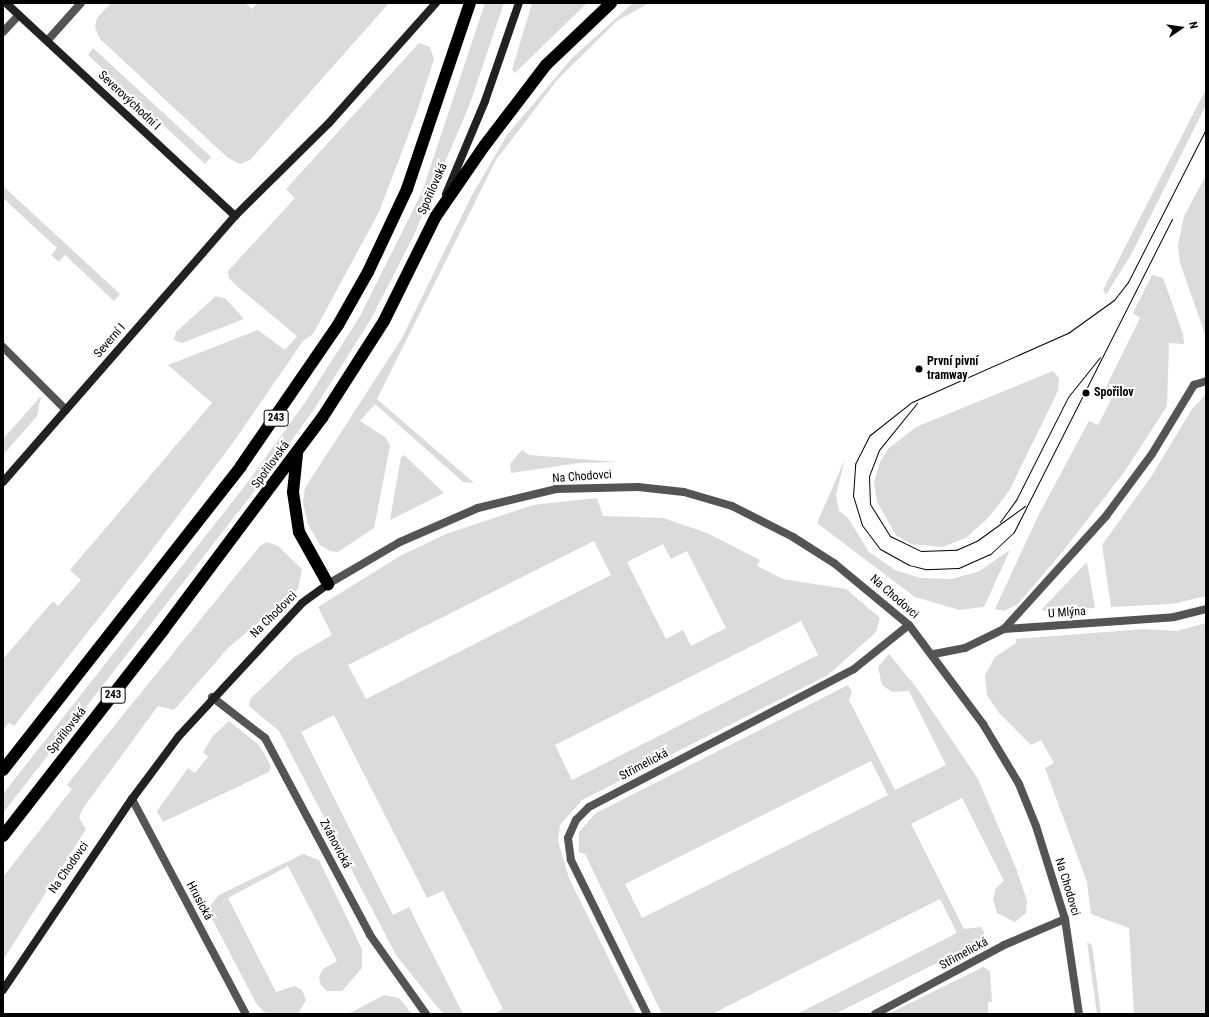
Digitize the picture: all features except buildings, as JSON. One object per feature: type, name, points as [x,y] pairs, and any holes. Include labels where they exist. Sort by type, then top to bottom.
[{"type":"highway","name":"Spořilovská","points":[[3,770],[241,466],[338,325],[368,272],[407,189],[470,3]]},
{"type":"highway","points":[[436,216],[546,65],[611,3]]},
{"type":"highway","name":"Spořilovská","points":[[3,836],[297,454],[365,354],[436,216]]},
{"type":"highway","points":[[297,454],[293,492],[299,532],[328,584]]},
{"type":"street","name":"Severovýchodní I","points":[[6,3],[235,216]]},
{"type":"street","points":[[47,41],[81,3]]},
{"type":"street","name":"Severní I","points":[[3,482],[235,216],[329,123],[436,3]]},
{"type":"street","name":"Spořilovská","points":[[436,216],[485,101],[519,3]]},
{"type":"street","points":[[3,32],[19,15]]},
{"type":"street","points":[[3,348],[66,410]]},
{"type":"street","points":[[1004,629],[1106,516],[1152,454],[1194,385],[1206,381]]},
{"type":"street","name":"Na Chodovci","points":[[3,990],[132,799],[212,697],[302,603],[328,584],[400,542],[478,508],[556,490],[638,487],[699,495],[763,522],[834,563],[909,625],[934,654],[983,724],[1018,784],[1065,918],[1079,1014]]},
{"type":"street","name":"U Mlýna","points":[[934,654],[965,648],[1004,629],[1174,617],[1206,609]]},
{"type":"street","name":"Střimelická","points":[[647,1014],[571,860],[568,838],[576,820],[589,808],[854,669],[909,625]]},
{"type":"street","name":"Zvánovická","points":[[212,697],[265,738],[370,935],[426,1014]]},
{"type":"street","name":"Hrusická","points":[[132,799],[246,1014]]},
{"type":"street","name":"Střimelická","points":[[875,1014],[1004,945],[1065,918]]},
{"type":"shaded area","points":[[111,3],[245,3],[252,9],[257,3],[389,3],[250,160],[240,164],[228,158],[100,39],[95,27],[97,18]]},
{"type":"shaded area","points":[[485,3],[504,3],[469,106],[414,235],[371,319],[313,411],[253,493],[3,813],[3,794],[244,487],[304,404],[359,318],[422,192]]},
{"type":"shaded area","points":[[532,3],[587,3],[515,73],[512,70]]},
{"type":"shaded area","points":[[633,3],[649,3],[617,21],[558,79],[496,160],[377,399],[474,483],[463,482],[375,404],[360,421],[386,438],[390,446],[374,528],[338,552],[330,551],[320,545],[308,524],[303,503],[305,488],[402,338],[472,195],[507,135],[572,58]]},
{"type":"shaded area","points":[[419,43],[430,47],[434,59],[417,112],[379,212],[313,334],[303,341],[232,444],[145,559],[14,726],[9,723],[3,730],[3,659],[53,601],[58,606],[81,580],[70,570],[212,403],[168,365],[258,330],[285,350],[297,336],[238,287],[229,278],[228,271],[295,198],[286,189]]},
{"type":"shaded area","points":[[93,48],[211,157],[205,164],[88,55]]},
{"type":"shaded area","points":[[1206,89],[1206,105],[1132,253],[1106,295],[1103,290]]},
{"type":"shaded area","points":[[1206,175],[1206,337],[1180,263],[1178,245],[1184,216]]},
{"type":"shaded area","points":[[3,186],[120,294],[114,301],[65,255],[59,262],[51,255],[57,248],[3,198]]},
{"type":"shaded area","points":[[1152,275],[1163,278],[1183,334],[1184,344],[1169,343],[1167,406],[1125,471],[1063,551],[1018,604],[1004,611],[995,609],[1039,514],[1089,421],[1098,425],[1114,394],[1105,389],[1140,318],[1133,313]]},
{"type":"shaded area","points":[[216,296],[226,299],[244,319],[182,343],[174,340],[176,332]]},
{"type":"shaded area","points":[[1053,371],[1059,378],[1058,391],[1009,491],[989,517],[966,538],[942,547],[911,544],[896,535],[877,502],[874,482],[880,462],[888,449],[916,427]]},
{"type":"shaded area","points":[[1206,394],[1206,596],[1172,604],[1111,607],[1102,545],[1151,477],[1192,409]]},
{"type":"shaded area","points":[[41,396],[37,416],[3,455],[3,439]]},
{"type":"shaded area","points":[[522,450],[529,455],[618,462],[579,463],[511,473],[510,464]]},
{"type":"shaded area","points":[[404,455],[444,493],[390,520],[401,457]]},
{"type":"shaded area","points":[[845,459],[836,495],[839,511],[848,518],[869,552],[895,570],[921,578],[951,579],[978,572],[1010,550],[984,607],[959,610],[915,597],[817,523]]},
{"type":"shaded area","points":[[597,498],[603,516],[663,518],[707,533],[760,560],[757,566],[783,579],[846,589],[880,618],[876,632],[828,675],[582,800],[560,825],[558,841],[569,878],[636,1014],[494,1014],[503,1009],[443,891],[427,898],[334,715],[301,732],[393,915],[409,907],[463,1014],[443,1014],[396,955],[279,731],[249,706],[250,699],[294,657],[332,635],[318,607],[400,556],[446,534],[533,505]],"holes":[[[594,541],[611,575],[366,699],[348,665]],[[663,544],[671,559],[687,551],[726,628],[691,646],[683,630],[666,639],[627,562]],[[801,621],[818,655],[572,780],[555,745]]]},
{"type":"shaded area","points":[[267,542],[278,546],[302,569],[298,589],[228,648],[174,710],[158,706],[83,808],[79,818],[86,829],[3,960],[3,877],[72,789],[67,785],[260,546]]},
{"type":"shaded area","points":[[1087,562],[1095,608],[1044,611],[1042,609]]},
{"type":"shaded area","points":[[1206,623],[1206,1014],[1134,1014],[1129,928],[1091,914],[1087,882],[1045,768],[1054,763],[1041,740],[1031,745],[999,713],[987,695],[985,675],[995,657],[1016,643],[1016,639],[1144,629],[1176,631]]},
{"type":"shaded area","points":[[889,654],[916,687],[978,779],[1016,868],[1027,901],[1026,913],[1015,922],[997,913],[993,899],[996,888],[1004,881],[962,798],[911,824],[964,929],[981,927],[987,938],[835,1014],[797,1014],[957,933],[940,899],[712,1014],[662,1014],[585,854],[579,852],[579,832],[596,813],[848,685],[852,692],[849,700],[895,790],[946,765],[909,691],[892,692],[882,685],[878,667]],"holes":[[[871,761],[888,795],[642,918],[625,884]]]},
{"type":"shaded area","points":[[229,721],[259,745],[271,766],[269,772],[163,822],[157,811],[188,768],[195,773],[208,757],[203,752],[213,736]]},
{"type":"shaded area","points":[[303,854],[319,860],[362,949],[362,968],[342,991],[327,991],[321,985],[319,977],[323,969],[337,961],[288,866],[228,898],[276,992],[295,986],[302,990],[306,1000],[298,1014],[272,1014],[264,1012],[256,1003],[209,913],[210,906],[219,895]]},
{"type":"shaded area","points":[[1087,942],[1092,945],[1101,1014],[1097,1014]]},
{"type":"shaded area","points":[[983,967],[990,971],[992,1002],[988,1002],[988,1014],[888,1014]]},
{"type":"shaded area","points":[[384,995],[399,998],[412,1014],[348,1014]]},
{"type":"tram line","points":[[1172,219],[1014,532],[990,554],[958,568],[925,569],[909,565],[880,549],[862,525],[853,496],[855,464],[870,435],[912,402],[1068,333],[1114,300],[1128,282],[1206,129]]},
{"type":"tram line","points":[[1000,522],[1016,500],[1068,397],[1100,357]]},
{"type":"tram line","points":[[917,403],[879,450],[869,476],[870,504],[890,536],[921,551],[956,550],[978,540],[1025,506]]},
{"type":"place","name":"První pivní tramway","points":[[919,369]]},
{"type":"place","name":"Spořilov","points":[[1086,393]]}]
